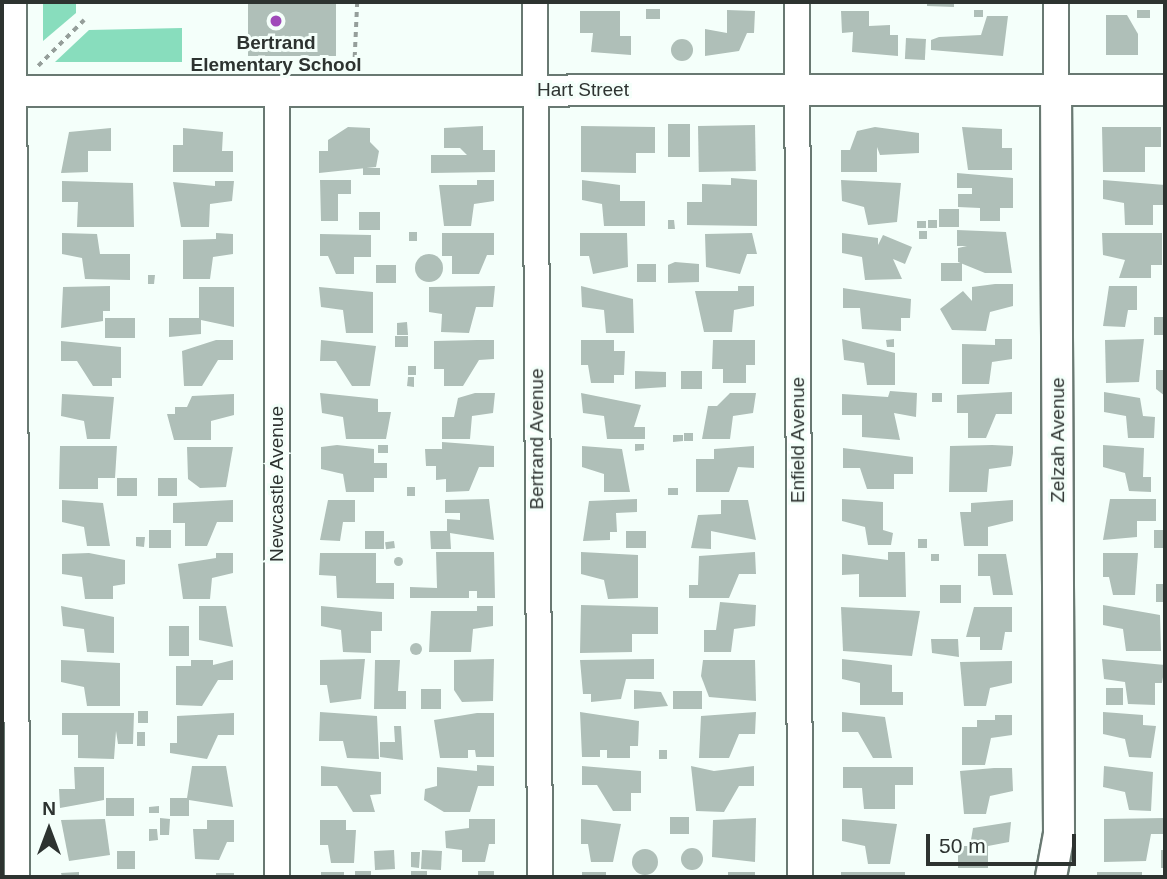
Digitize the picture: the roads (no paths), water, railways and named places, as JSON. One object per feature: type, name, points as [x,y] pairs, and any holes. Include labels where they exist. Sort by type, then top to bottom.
[{"type":"street","points":[[14,2],[8,91],[17,877]]},
{"type":"street","name":"Bertrand Avenue","points":[[535,2],[540,877]]},
{"type":"street","name":"Enfield Avenue","points":[[797,2],[800,877]]},
{"type":"street","name":"Zelzah Avenue","points":[[1051,877],[1059,834],[1056,2]]},
{"type":"street","name":"Hart Street","points":[[8,91],[1165,89]]},
{"type":"street","name":"Newcastle Avenue","points":[[277,91],[277,877]]},
{"type":"place","name":"Bertrand Elementary School","points":[[276,21]]}]
